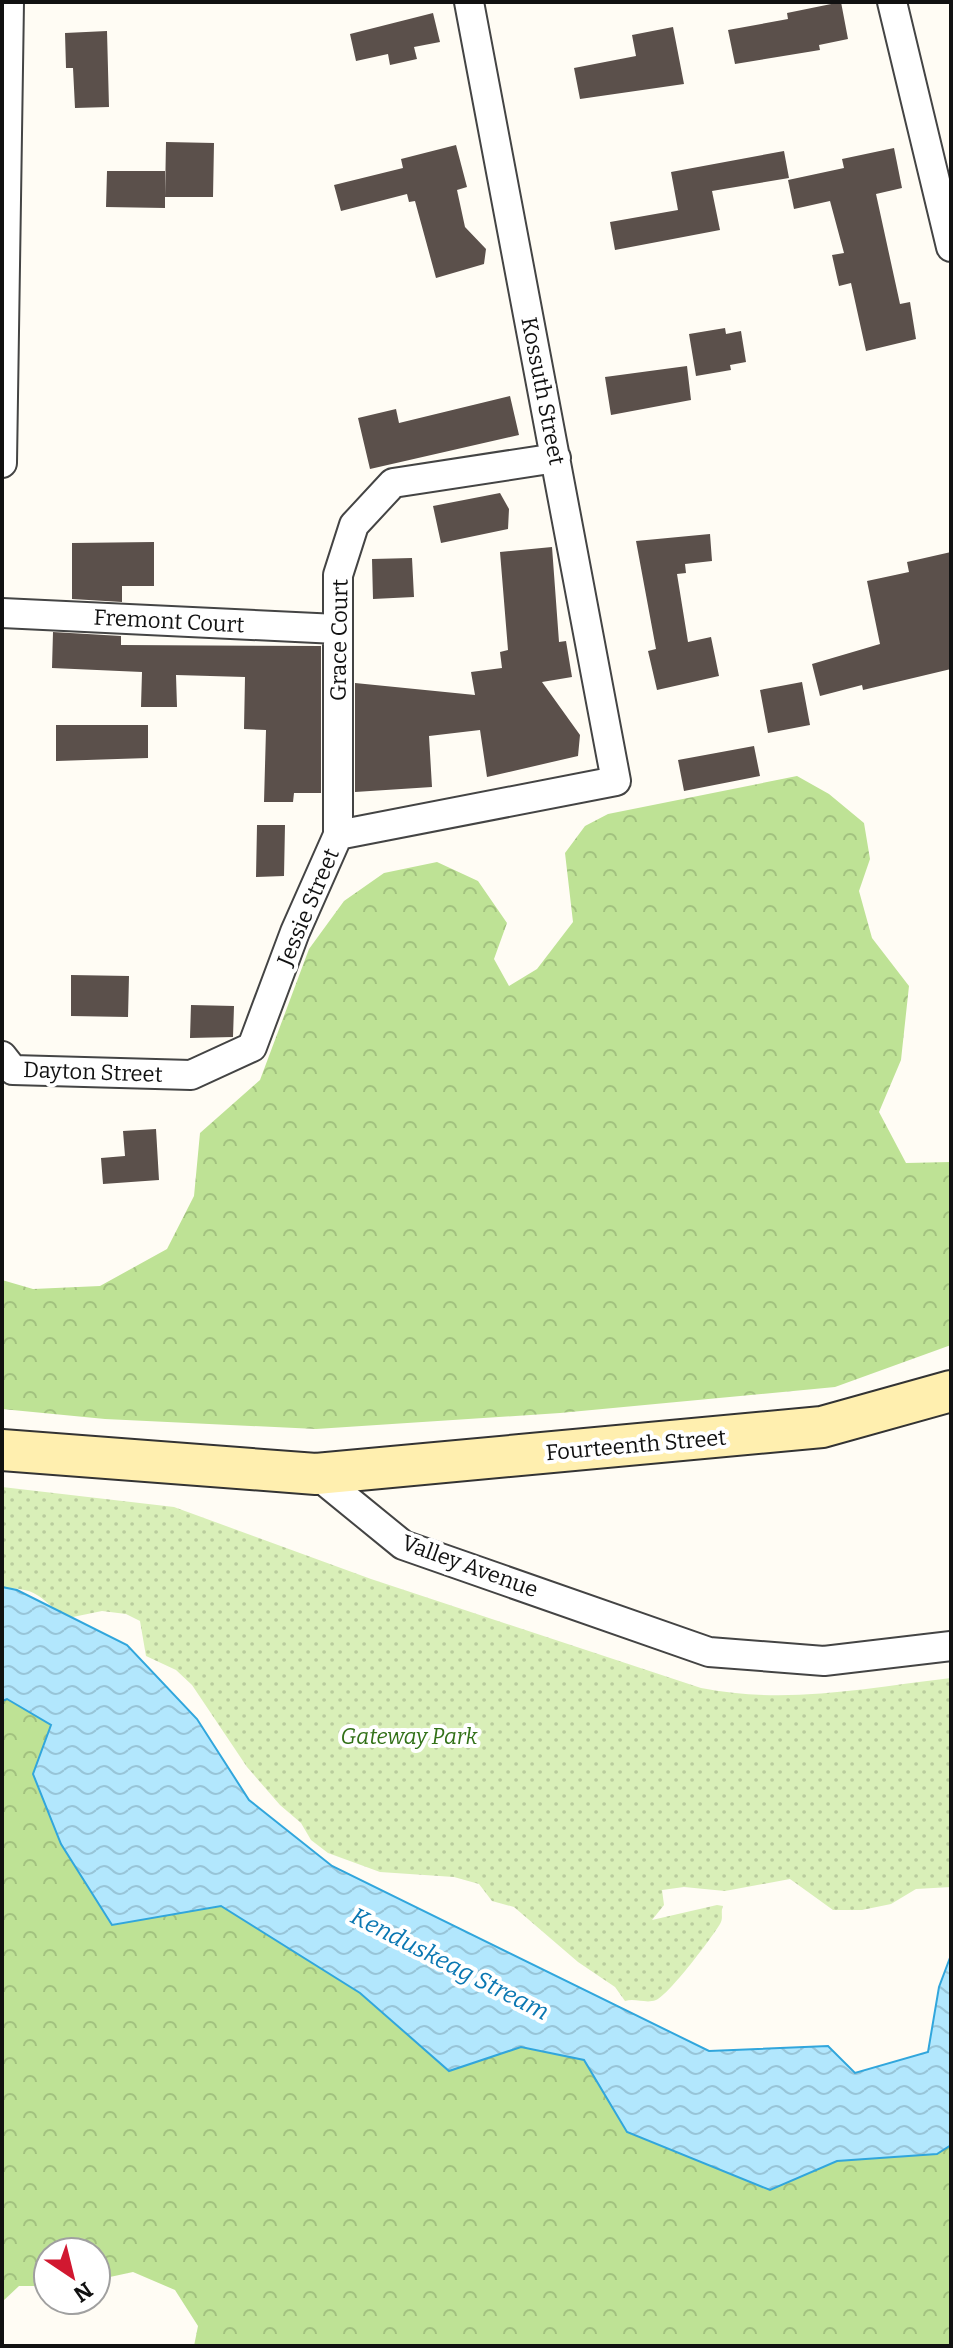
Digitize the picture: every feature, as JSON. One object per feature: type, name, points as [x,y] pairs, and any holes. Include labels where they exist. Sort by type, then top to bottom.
[{"type":"street","points":[[2,463],[9,2]]},
{"type":"street","name":"Kossuth Street","points":[[469,2],[616,781]]},
{"type":"street","points":[[892,2],[951,247]]},
{"type":"street","name":"Grace Court","points":[[338,835],[338,575],[354,525],[393,483],[556,458]]},
{"type":"street","name":"Fremont Court","points":[[2,613],[337,629]]},
{"type":"street","name":"Jessie Street","points":[[191,1075],[252,1047],[295,932],[338,835],[616,781]]},
{"type":"street","name":"Dayton Street","points":[[2,1056],[13,1070],[191,1075]]},
{"type":"street","name":"Fourteenth Street","points":[[316,1474],[822,1427],[951,1391]]},
{"type":"street","points":[[2,1450],[316,1474]]},
{"type":"street","name":"Valley Avenue","points":[[316,1474],[403,1545],[709,1652],[824,1661],[951,1646]]},
{"type":"green space","points":[[797,776],[829,794],[864,823],[870,859],[859,891],[872,938],[909,986],[901,1060],[879,1112],[906,1163],[951,1162],[951,1345],[835,1387],[560,1413],[316,1429],[105,1419],[2,1409],[2,1280],[33,1289],[100,1286],[167,1249],[194,1196],[200,1133],[260,1080],[309,949],[344,901],[384,873],[437,862],[478,881],[507,923],[494,959],[509,986],[537,969],[573,922],[565,853],[585,826],[608,814]]},
{"type":"green space","name":"Gateway Park","points":[[2,1487],[174,1507],[371,1579],[701,1688],[733,1693],[795,1695],[951,1678],[951,1887],[916,1889],[891,1904],[862,1910],[833,1910],[790,1879],[725,1891],[684,1887],[662,1890],[664,1905],[652,1920],[717,1905],[723,1906],[721,1922],[690,1965],[662,1996],[652,2001],[625,2001],[615,1987],[578,1962],[514,1907],[492,1901],[479,1884],[454,1877],[380,1872],[328,1853],[311,1840],[301,1823],[280,1805],[247,1767],[192,1685],[176,1670],[146,1656],[140,1621],[126,1614],[102,1611],[68,1618],[33,1593],[2,1588]]},
{"type":"green space","points":[[7,1699],[51,1725],[112,1925],[221,1906],[360,1993],[449,2070],[521,2047],[584,2060],[627,2132],[770,2190],[837,2161],[937,2154],[951,2145],[951,2346],[194,2346],[198,2326],[175,2290],[133,2272],[112,2277],[112,2236],[32,2236],[32,2286],[19,2286],[2,2302],[2,1701]]},
{"type":"water","name":"Kenduskeag Stream","points":[[2,1587],[17,1590],[127,1645],[197,1719],[249,1800],[332,1866],[709,2051],[828,2046],[855,2073],[928,2052],[939,1987],[951,1955],[951,2145],[937,2154],[837,2161],[770,2190],[627,2132],[584,2060],[521,2047],[449,2071],[360,1993],[221,1906],[112,1925],[61,1844],[33,1774],[51,1725],[7,1699],[2,1701]]},
{"type":"building","points":[[841,2],[848,39],[819,45],[820,50],[735,64],[728,30],[788,19],[787,13]]},
{"type":"building","points":[[433,13],[440,42],[414,47],[417,59],[390,65],[388,54],[356,61],[350,34]]},
{"type":"building","points":[[673,27],[684,84],[580,99],[574,68],[636,56],[632,35]]},
{"type":"building","points":[[107,31],[109,107],[75,108],[73,68],[66,68],[65,33]]},
{"type":"building","points":[[166,142],[214,143],[213,197],[165,197]]},
{"type":"building","points":[[456,145],[467,187],[457,190],[465,227],[486,249],[484,264],[436,278],[415,201],[409,202],[407,194],[341,211],[334,185],[403,168],[401,159]]},
{"type":"building","points":[[894,148],[902,188],[876,194],[900,304],[910,302],[916,339],[866,351],[851,283],[839,286],[832,255],[844,253],[830,201],[794,209],[788,180],[844,168],[842,159]]},
{"type":"building","points":[[784,151],[789,178],[712,191],[720,230],[615,250],[610,222],[678,210],[671,172]]},
{"type":"building","points":[[107,171],[165,171],[165,208],[106,207]]},
{"type":"building","points":[[725,328],[726,334],[741,331],[746,362],[730,365],[731,370],[696,376],[689,334]]},
{"type":"building","points":[[687,366],[691,400],[611,415],[605,377]]},
{"type":"building","points":[[510,396],[519,435],[370,469],[358,418],[396,409],[399,423]]},
{"type":"building","points":[[500,493],[509,509],[508,529],[441,543],[433,506]]},
{"type":"building","points":[[710,534],[712,561],[685,564],[686,573],[677,574],[688,642],[711,637],[719,676],[657,690],[648,651],[656,649],[636,541]]},
{"type":"building","points":[[154,542],[154,586],[122,586],[122,602],[72,599],[72,543]]},
{"type":"building","points":[[552,547],[559,642],[566,641],[572,677],[542,682],[580,735],[578,756],[487,777],[480,730],[429,736],[432,787],[355,792],[355,683],[475,695],[471,672],[502,668],[500,652],[508,650],[500,552]]},
{"type":"building","points":[[951,552],[951,669],[863,690],[862,685],[820,696],[812,664],[880,644],[867,581],[909,572],[907,562]]},
{"type":"building","points":[[412,558],[414,597],[373,599],[372,559]]},
{"type":"building","points":[[53,632],[121,636],[121,645],[321,646],[321,793],[294,793],[293,802],[264,802],[266,730],[244,729],[245,677],[176,675],[177,707],[141,707],[142,672],[52,668]]},
{"type":"building","points":[[802,682],[810,725],[768,733],[760,690]]},
{"type":"building","points":[[56,725],[148,725],[148,758],[56,761]]},
{"type":"building","points":[[754,746],[760,776],[684,791],[678,760]]},
{"type":"building","points":[[257,825],[285,825],[284,876],[256,877]]},
{"type":"building","points":[[71,975],[129,976],[128,1017],[71,1016]]},
{"type":"building","points":[[191,1005],[234,1006],[233,1037],[190,1038]]},
{"type":"building","points":[[156,1129],[159,1180],[103,1184],[101,1158],[125,1156],[123,1131]]}]
